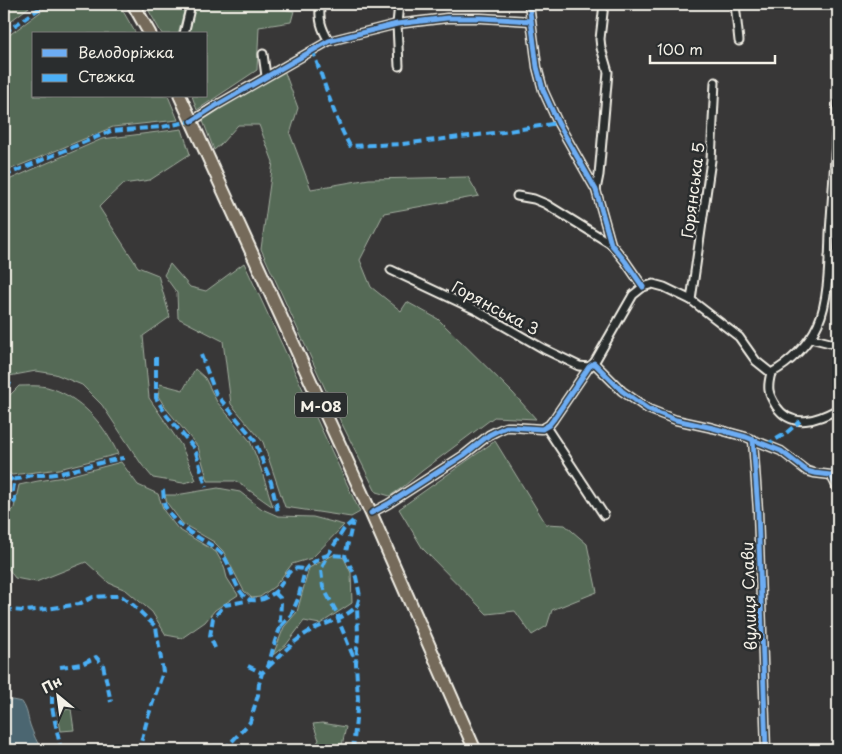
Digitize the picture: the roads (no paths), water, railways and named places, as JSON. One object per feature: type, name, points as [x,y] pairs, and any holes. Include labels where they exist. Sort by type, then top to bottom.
[{"type":"highway","points":[[133,4],[149,32]]},
{"type":"highway","name":"М-08","points":[[181,98],[371,513],[475,750]]},
{"type":"street","points":[[184,32],[191,4]]},
{"type":"street","points":[[320,4],[320,22],[329,41]]},
{"type":"street","points":[[399,4],[397,24],[399,66]]},
{"type":"street","points":[[529,4],[537,67],[543,90],[558,123],[596,190],[611,244]]},
{"type":"street","points":[[596,190],[608,72],[600,39],[604,4]]},
{"type":"street","points":[[734,4],[738,41]]},
{"type":"street","points":[[192,121],[266,76],[329,41],[397,24],[447,18],[531,21]]},
{"type":"street","points":[[263,54],[266,76]]},
{"type":"street","name":"Горянська 5","points":[[691,300],[711,160],[715,82]]},
{"type":"street","points":[[771,373],[790,361],[810,338],[818,324],[824,305],[836,177],[838,103]]},
{"type":"street","points":[[516,196],[546,204],[611,244],[643,287]]},
{"type":"street","points":[[829,257],[838,257]]},
{"type":"street","name":"Горянська 3","points":[[391,270],[476,310],[544,349],[579,366],[591,365]]},
{"type":"street","points":[[371,513],[464,455],[497,431],[506,427],[537,429],[546,427],[553,420],[591,365],[633,295],[643,287],[653,284],[664,287],[691,300],[739,337],[756,361],[771,373]]},
{"type":"street","points":[[810,338],[838,345]]},
{"type":"street","points":[[591,365],[632,399],[648,409],[676,420],[754,440],[781,451],[807,471],[831,475],[838,489]]},
{"type":"street","points":[[771,373],[768,387],[770,397],[779,410],[789,419],[800,421],[814,420],[838,409]]},
{"type":"street","points":[[546,427],[604,515]]},
{"type":"street","name":"вулиця Слави","points":[[754,440],[766,750]]},
{"type":"water","points":[[12,700],[22,702],[34,735],[43,750],[4,750],[4,702]]}]
